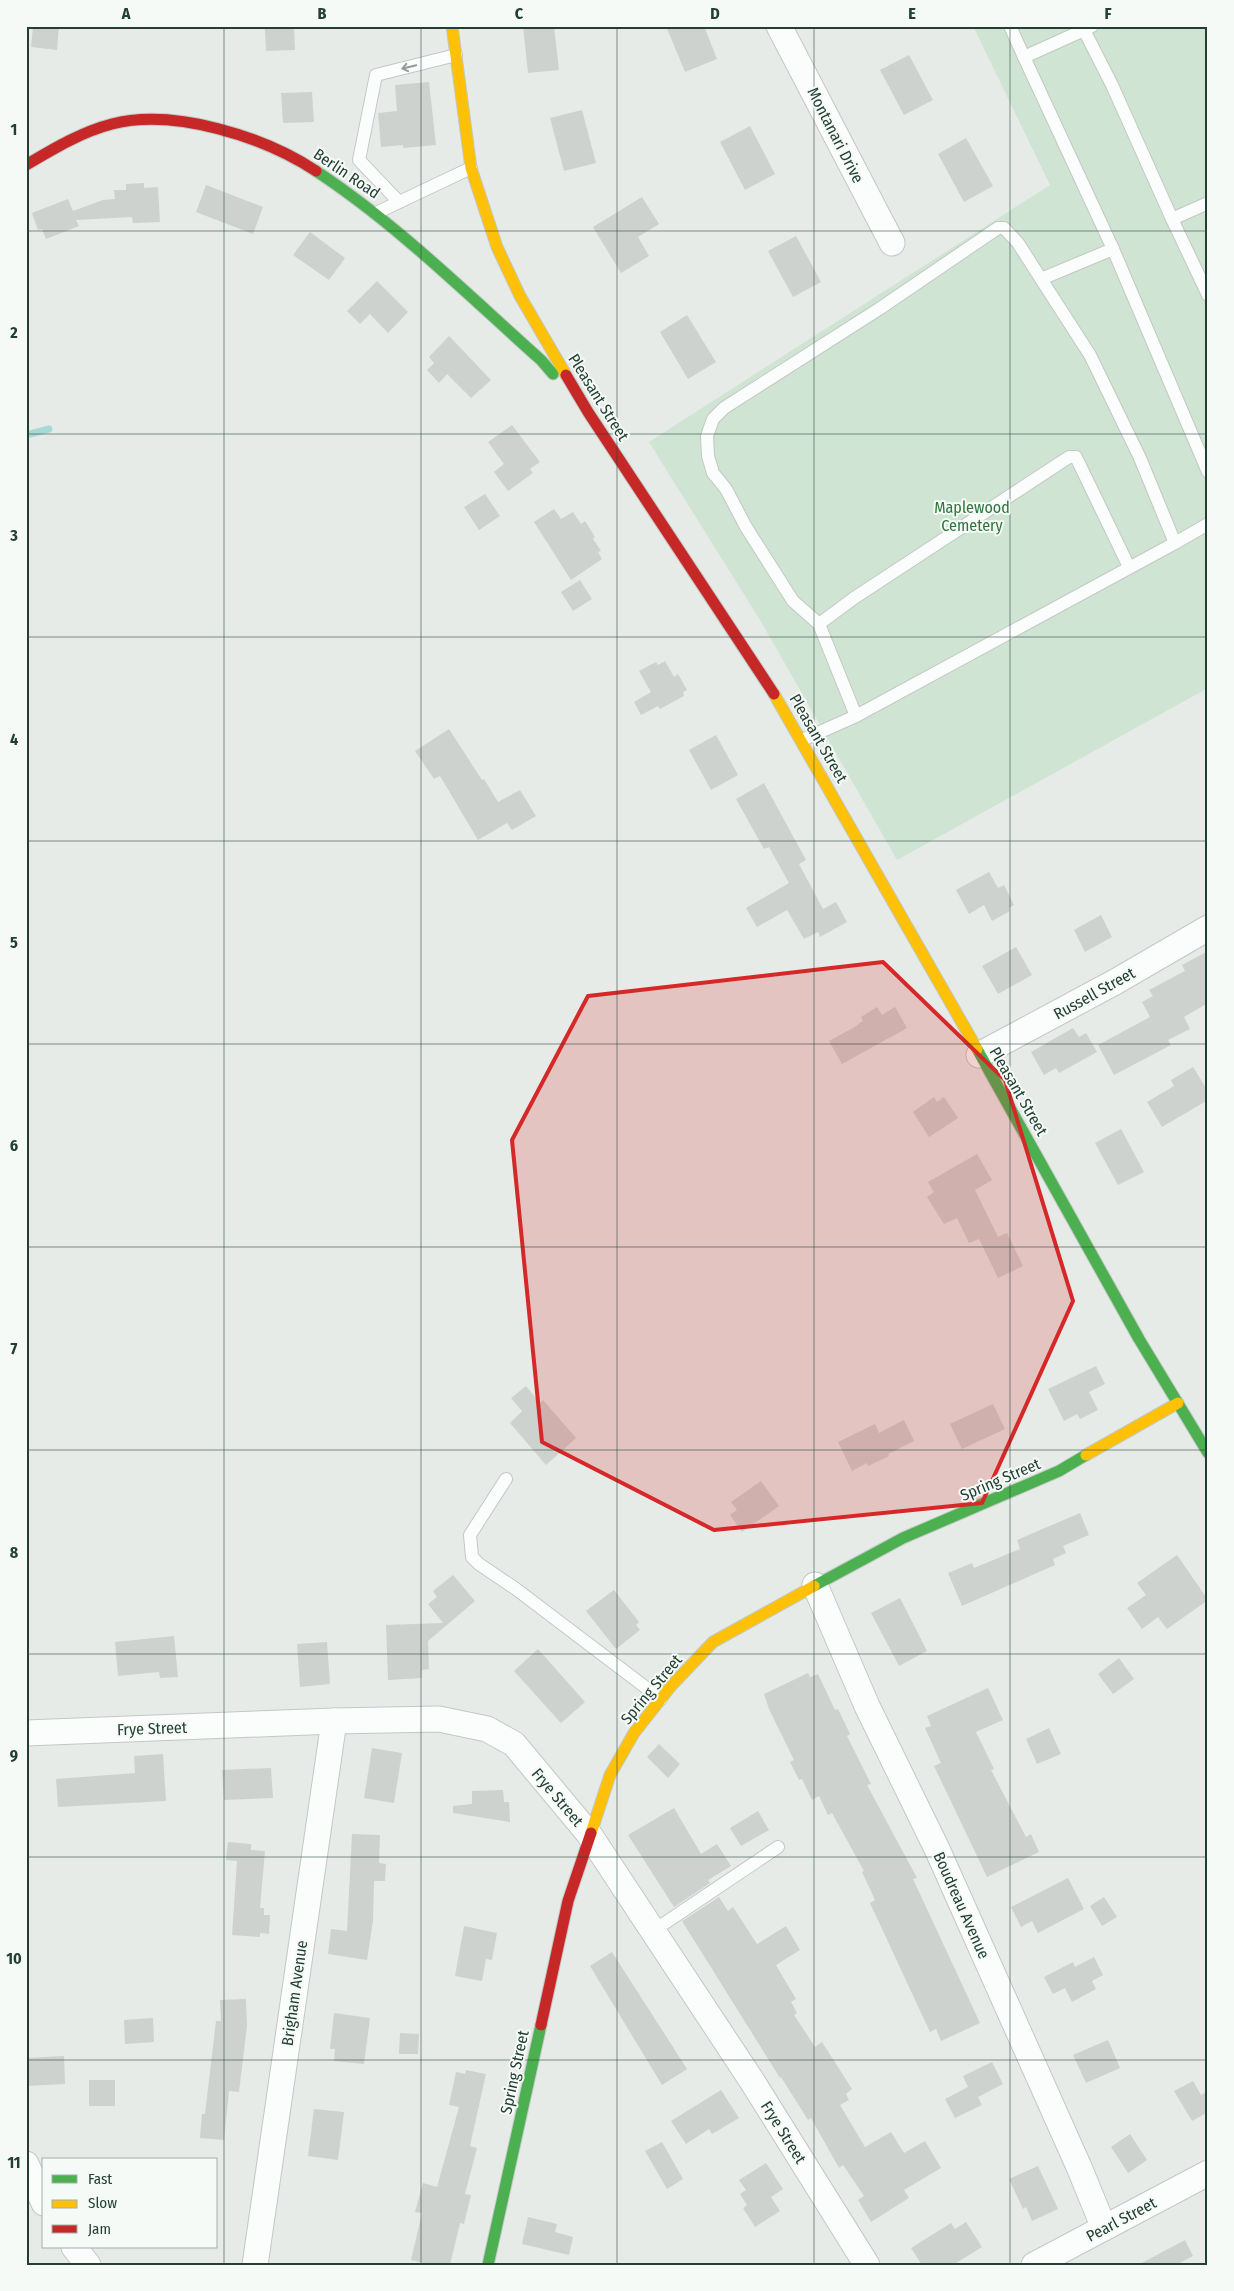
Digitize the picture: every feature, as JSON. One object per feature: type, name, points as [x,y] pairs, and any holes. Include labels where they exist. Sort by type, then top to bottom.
[{"type":"street","name":"Pleasant Street","points":[[452,26],[471,168],[497,247],[520,296],[588,412],[768,684],[802,740],[1134,1331],[1208,1453]]},
{"type":"street","name":"Montanari Drive","points":[[779,26],[892,243]]},
{"type":"street","name":"Berlin Road","points":[[26,165],[76,138],[126,121],[186,122],[225,130],[264,143],[289,154],[352,194],[376,213],[541,360],[588,412]]},
{"type":"street","name":"Russell Street","points":[[979,1055],[1115,982],[1208,928]]},
{"type":"street","name":"Spring Street","points":[[488,2265],[568,1901],[610,1775],[634,1733],[661,1700],[714,1642],[815,1584],[903,1538],[1059,1471],[1178,1403]]},
{"type":"street","name":"Boudreau Avenue","points":[[815,1584],[867,1706],[937,1849],[1079,2167],[1104,2228]]},
{"type":"street","name":"Frye Street","points":[[26,1733],[334,1721],[439,1720],[487,1729],[514,1744],[589,1834],[752,2081],[867,2265]]},
{"type":"street","name":"Brigham Avenue","points":[[255,2265],[334,1721]]},
{"type":"street","points":[[26,2164],[42,2198]]},
{"type":"street","name":"Pearl Street","points":[[1034,2265],[1208,2173]]},
{"type":"street","points":[[75,2248],[88,2265]]},
{"type":"lane","points":[[1010,26],[1113,249],[1208,472]]},
{"type":"lane","points":[[1024,57],[1088,28],[1172,219],[1208,295]]},
{"type":"lane","points":[[399,202],[359,160],[376,75],[456,55]]},
{"type":"lane","points":[[376,213],[471,168]]},
{"type":"lane","points":[[1172,219],[1208,203]]},
{"type":"lane","points":[[856,716],[819,624],[793,600],[746,527],[726,489],[714,473],[708,456],[708,436],[713,419],[724,408],[879,309],[998,228],[1004,228],[1018,243],[1090,355],[1140,458],[1175,542]]},
{"type":"lane","points":[[1041,279],[1113,249]]},
{"type":"lane","points":[[819,624],[854,598],[1069,457],[1076,457],[1129,567]]},
{"type":"lane","points":[[802,740],[856,716],[1208,524]]},
{"type":"lane","points":[[506,1479],[470,1535],[472,1557],[479,1564],[530,1599],[661,1700]]},
{"type":"lane","points":[[653,1930],[778,1847]]},
{"type":"highlighted area","points":[[883,962],[1005,1080],[1073,1301],[982,1503],[714,1530],[542,1442],[512,1140],[588,996]]},
{"type":"green space","name":"Maplewood Cemetery","points":[[973,26],[1208,26],[1208,688],[897,860],[760,620],[649,442],[1050,185]]},
{"type":"building","points":[[33,26],[59,26],[57,50],[31,47]]},
{"type":"building","points":[[523,26],[554,26],[559,70],[528,73]]},
{"type":"building","points":[[666,26],[704,26],[717,59],[685,72]]},
{"type":"building","points":[[294,27],[295,50],[266,51],[265,29]]},
{"type":"building","points":[[909,55],[933,100],[904,115],[880,70]]},
{"type":"building","points":[[429,82],[436,145],[403,148],[403,145],[381,147],[378,113],[397,111],[395,85]]},
{"type":"building","points":[[312,92],[314,122],[283,123],[281,93]]},
{"type":"building","points":[[582,110],[596,163],[564,171],[550,118]]},
{"type":"building","points":[[750,126],[775,174],[745,190],[720,142]]},
{"type":"building","points":[[966,138],[993,186],[964,202],[938,154]]},
{"type":"building","points":[[144,183],[144,188],[158,187],[160,222],[133,223],[132,217],[76,220],[79,226],[46,239],[42,229],[38,230],[32,213],[68,199],[73,211],[103,200],[115,199],[114,190],[126,190],[126,184]]},
{"type":"building","points":[[206,185],[263,207],[253,234],[196,212]]},
{"type":"building","points":[[642,197],[659,224],[638,237],[649,256],[621,273],[593,227]]},
{"type":"building","points":[[310,232],[345,258],[329,280],[293,255]]},
{"type":"building","points":[[796,236],[821,282],[793,297],[768,251]]},
{"type":"building","points":[[377,281],[408,312],[388,333],[370,314],[360,324],[347,311]]},
{"type":"building","points":[[687,315],[716,362],[688,379],[660,332]]},
{"type":"building","points":[[449,336],[491,380],[471,398],[447,374],[439,383],[427,370],[434,363],[429,357]]},
{"type":"building","points":[[512,425],[540,462],[530,469],[533,473],[508,491],[494,472],[504,464],[488,442]]},
{"type":"building","points":[[485,494],[500,516],[479,530],[464,507]]},
{"type":"building","points":[[554,509],[561,519],[573,512],[581,524],[585,521],[601,551],[598,552],[602,559],[571,580],[534,522]]},
{"type":"building","points":[[580,580],[592,599],[573,611],[561,592]]},
{"type":"building","points":[[665,661],[674,677],[678,674],[687,690],[683,692],[684,696],[660,709],[658,706],[641,715],[634,702],[651,692],[639,671],[656,662],[658,665]]},
{"type":"building","points":[[449,729],[498,802],[520,790],[536,816],[512,830],[507,823],[478,840],[440,776],[434,779],[415,751]]},
{"type":"building","points":[[716,735],[738,775],[711,790],[689,750]]},
{"type":"building","points":[[764,783],[806,860],[799,864],[823,909],[836,902],[847,922],[820,937],[818,932],[804,939],[787,910],[757,927],[746,908],[789,883],[769,847],[764,849],[736,799]]},
{"type":"building","points":[[989,872],[998,888],[1004,885],[1014,905],[1009,908],[1010,911],[992,921],[984,905],[969,914],[956,890]]},
{"type":"building","points":[[1101,915],[1112,937],[1085,952],[1074,930]]},
{"type":"building","points":[[1016,947],[1032,975],[998,994],[982,966]]},
{"type":"building","points":[[1208,951],[1208,1003],[1184,1017],[1190,1029],[1168,1040],[1171,1045],[1114,1075],[1098,1045],[1150,1017],[1142,1002],[1153,996],[1149,990],[1185,971],[1182,965]]},
{"type":"building","points":[[877,1007],[882,1015],[895,1007],[907,1028],[842,1064],[829,1041],[863,1021],[861,1017]]},
{"type":"building","points":[[1073,1028],[1079,1037],[1086,1033],[1097,1052],[1059,1073],[1056,1068],[1044,1075],[1031,1052]]},
{"type":"building","points":[[1193,1067],[1208,1091],[1208,1100],[1162,1127],[1147,1102],[1174,1086],[1171,1080]]},
{"type":"building","points":[[934,1097],[937,1102],[944,1097],[958,1118],[929,1137],[913,1112]]},
{"type":"building","points":[[1121,1129],[1144,1172],[1118,1185],[1095,1143]]},
{"type":"building","points":[[977,1154],[992,1180],[975,1190],[998,1237],[1007,1233],[1023,1266],[998,1278],[979,1239],[969,1243],[957,1218],[944,1224],[927,1197],[934,1192],[928,1182]]},
{"type":"building","points":[[1096,1366],[1105,1384],[1089,1392],[1098,1410],[1080,1419],[1077,1414],[1064,1421],[1048,1389]]},
{"type":"building","points":[[526,1386],[540,1403],[543,1400],[576,1438],[546,1465],[510,1423],[522,1411],[511,1398]]},
{"type":"building","points":[[993,1404],[1005,1429],[962,1449],[950,1424]]},
{"type":"building","points":[[904,1420],[914,1441],[888,1454],[889,1456],[868,1466],[867,1463],[852,1471],[838,1442],[875,1424],[879,1433]]},
{"type":"building","points":[[761,1481],[779,1506],[742,1532],[730,1515],[737,1510],[731,1502]]},
{"type":"building","points":[[1080,1513],[1089,1535],[1063,1546],[1066,1553],[1053,1559],[1055,1565],[962,1606],[948,1573],[972,1563],[974,1568],[1020,1549],[1017,1540]]},
{"type":"building","points":[[1177,1555],[1208,1600],[1167,1629],[1158,1617],[1142,1629],[1127,1608],[1146,1595],[1137,1583]]},
{"type":"building","points":[[453,1575],[475,1601],[428,1641],[429,1669],[422,1670],[422,1678],[388,1680],[386,1625],[443,1623],[428,1604],[437,1597],[433,1591]]},
{"type":"building","points":[[614,1590],[639,1622],[636,1625],[640,1630],[616,1649],[586,1611]]},
{"type":"building","points":[[900,1598],[927,1651],[899,1666],[871,1613]]},
{"type":"building","points":[[174,1636],[178,1677],[160,1678],[159,1672],[118,1676],[115,1642]]},
{"type":"building","points":[[327,1642],[330,1684],[300,1687],[297,1644]]},
{"type":"building","points":[[538,1649],[585,1702],[561,1723],[514,1671]]},
{"type":"building","points":[[1119,1658],[1134,1679],[1113,1694],[1098,1674]]},
{"type":"building","points":[[808,1673],[810,1677],[818,1674],[835,1710],[838,1709],[850,1734],[847,1736],[871,1784],[867,1785],[917,1878],[913,1879],[980,2023],[941,2041],[936,2029],[930,2032],[870,1903],[875,1900],[862,1872],[864,1871],[832,1813],[828,1815],[819,1796],[812,1800],[802,1779],[799,1780],[790,1762],[794,1760],[769,1709],[764,1694]]},
{"type":"building","points":[[988,1688],[1003,1720],[976,1732],[994,1769],[991,1770],[1026,1837],[1031,1834],[1039,1852],[987,1877],[934,1766],[941,1763],[925,1728],[931,1726],[927,1716]]},
{"type":"building","points":[[1049,1728],[1061,1754],[1037,1764],[1026,1739]]},
{"type":"building","points":[[659,1744],[680,1764],[668,1778],[647,1757]]},
{"type":"building","points":[[372,1748],[402,1753],[394,1803],[364,1798]]},
{"type":"building","points":[[163,1754],[166,1801],[58,1807],[56,1779],[135,1773],[134,1756]]},
{"type":"building","points":[[271,1768],[273,1798],[224,1800],[222,1770]]},
{"type":"building","points":[[503,1790],[504,1802],[509,1802],[510,1822],[453,1813],[453,1806],[472,1804],[472,1791]]},
{"type":"building","points":[[674,1808],[701,1854],[717,1844],[731,1866],[708,1880],[710,1883],[674,1907],[628,1835]]},
{"type":"building","points":[[758,1811],[769,1830],[741,1846],[730,1828]]},
{"type":"building","points":[[352,1834],[380,1835],[379,1863],[386,1864],[385,1881],[374,1881],[373,1921],[367,1960],[328,1954],[331,1929],[347,1931]]},
{"type":"building","points":[[228,1842],[251,1844],[251,1850],[265,1851],[260,1908],[264,1908],[264,1915],[270,1915],[269,1934],[260,1933],[260,1937],[232,1935],[237,1861],[226,1860]]},
{"type":"building","points":[[1068,1878],[1084,1909],[1038,1933],[1032,1921],[1021,1927],[1011,1907]]},
{"type":"building","points":[[719,1897],[728,1911],[733,1907],[757,1944],[786,1926],[800,1950],[776,1965],[796,1999],[791,2002],[797,2013],[794,2015],[815,2047],[822,2042],[852,2089],[846,2094],[849,2100],[840,2105],[865,2147],[891,2132],[904,2153],[925,2141],[941,2168],[904,2190],[909,2198],[871,2222],[858,2200],[864,2196],[843,2165],[839,2168],[811,2118],[808,2120],[780,2078],[682,1921]]},
{"type":"building","points":[[1104,1897],[1117,1917],[1102,1926],[1090,1906]]},
{"type":"building","points":[[464,1926],[497,1933],[492,1960],[486,1959],[482,1981],[455,1976]]},
{"type":"building","points":[[612,1952],[687,2069],[662,2085],[590,1966]]},
{"type":"building","points":[[1094,1957],[1103,1975],[1092,1981],[1096,1989],[1072,2002],[1065,1988],[1053,1994],[1044,1977],[1073,1962],[1075,1967]]},
{"type":"building","points":[[246,1999],[247,2026],[239,2092],[229,2091],[224,2140],[200,2138],[202,2114],[205,2114],[216,2021],[221,2021],[220,2000]]},
{"type":"building","points":[[334,2013],[370,2018],[364,2064],[334,2061],[335,2049],[330,2049]]},
{"type":"building","points":[[153,2018],[154,2042],[125,2044],[124,2020]]},
{"type":"building","points":[[400,2033],[419,2034],[418,2054],[399,2054]]},
{"type":"building","points":[[1108,2040],[1120,2068],[1086,2083],[1073,2055]]},
{"type":"building","points":[[64,2056],[65,2084],[26,2086],[26,2058]]},
{"type":"building","points":[[992,2062],[1003,2084],[978,2097],[982,2105],[955,2118],[945,2099],[968,2087],[963,2076]]},
{"type":"building","points":[[466,2070],[486,2074],[470,2146],[477,2148],[465,2194],[471,2195],[464,2224],[460,2223],[450,2265],[431,2265],[411,2260],[422,2213],[415,2212],[423,2183],[437,2187],[459,2107],[449,2105],[456,2072],[465,2074]]},
{"type":"building","points":[[89,2080],[115,2080],[115,2106],[89,2106]]},
{"type":"building","points":[[1193,2081],[1201,2095],[1208,2091],[1208,2112],[1192,2121],[1174,2091]]},
{"type":"building","points":[[721,2090],[739,2118],[712,2134],[709,2129],[686,2144],[671,2121]]},
{"type":"building","points":[[314,2109],[344,2112],[338,2160],[308,2156]]},
{"type":"building","points":[[1130,2134],[1147,2160],[1128,2173],[1111,2147]]},
{"type":"building","points":[[662,2142],[683,2179],[667,2189],[645,2151]]},
{"type":"building","points":[[766,2163],[783,2189],[771,2197],[780,2211],[755,2227],[743,2208],[747,2205],[740,2194],[746,2190],[739,2180]]},
{"type":"building","points":[[1038,2166],[1058,2209],[1032,2221],[1026,2207],[1023,2209],[1009,2179]]},
{"type":"building","points":[[528,2217],[557,2224],[555,2232],[573,2237],[569,2255],[522,2244]]},
{"type":"building","points":[[966,2222],[982,2247],[953,2265],[922,2265],[911,2248],[951,2223],[955,2229]]},
{"type":"building","points":[[1185,2240],[1193,2256],[1176,2265],[1138,2265]]},
{"type":"waterway","points":[[26,435],[49,429]]},
{"type":"traffic: fast","points":[[316,171],[404,237],[541,360],[553,374]]},
{"type":"traffic: fast","points":[[977,1049],[1139,1339],[1208,1453]]},
{"type":"traffic: fast","points":[[814,1586],[903,1538],[1059,1471],[1086,1455]]},
{"type":"traffic: fast","points":[[488,2265],[541,2025]]},
{"type":"traffic: slow","points":[[452,26],[471,168],[497,247],[520,296],[566,375]]},
{"type":"traffic: slow","points":[[774,694],[977,1049]]},
{"type":"traffic: slow","points":[[1086,1455],[1178,1403]]},
{"type":"traffic: slow","points":[[591,1833],[610,1775],[634,1733],[671,1686],[713,1642],[814,1586]]},
{"type":"traffic: jam","points":[[26,165],[46,153],[101,127],[137,120],[163,120],[191,123],[245,137],[271,147],[316,171]]},
{"type":"traffic: jam","points":[[566,375],[588,412],[774,694]]},
{"type":"traffic: jam","points":[[541,2025],[568,1901],[591,1833]]}]
